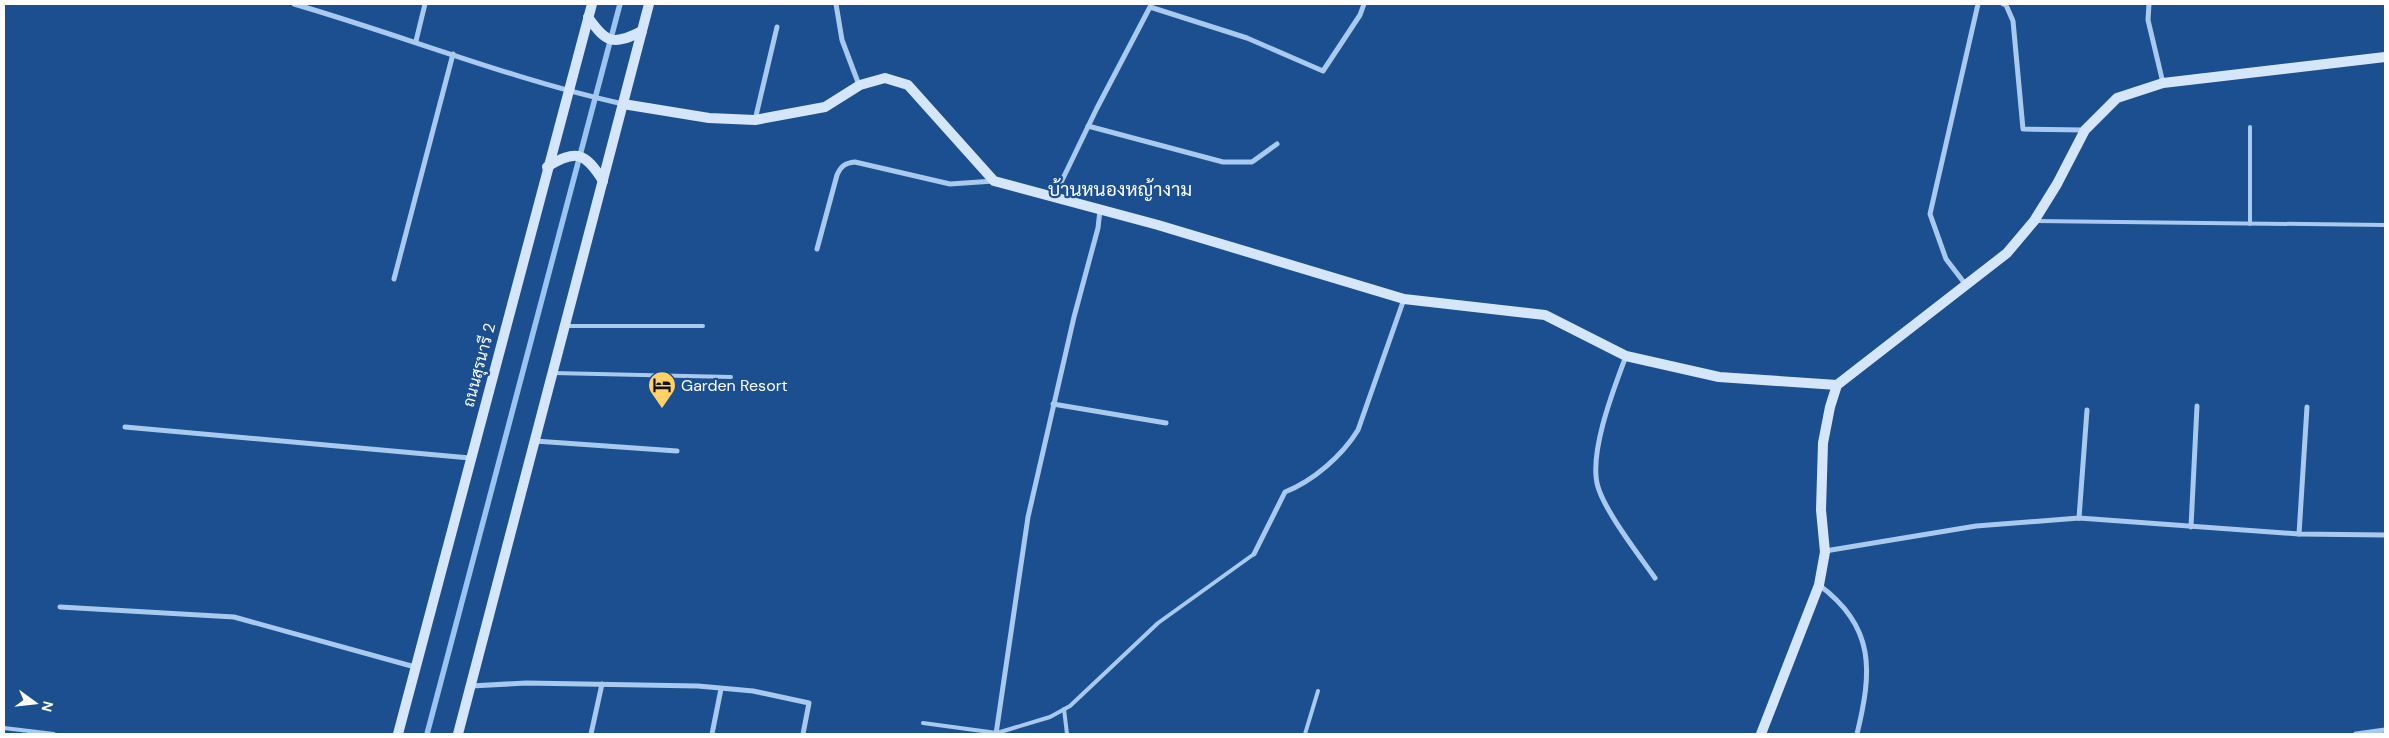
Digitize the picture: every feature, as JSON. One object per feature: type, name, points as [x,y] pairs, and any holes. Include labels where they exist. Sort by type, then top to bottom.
[{"type":"street","points":[[294,4],[582,94],[623,104],[709,118],[755,120],[825,107],[860,85],[885,78],[908,85],[994,181]]},
{"type":"street","points":[[416,41],[425,4]]},
{"type":"street","name":"ถนนสุรนารี 2","points":[[398,734],[547,167],[592,4]]},
{"type":"street","points":[[458,734],[649,4]]},
{"type":"street","points":[[836,4],[842,40],[860,85]]},
{"type":"street","points":[[1054,198],[1088,126],[1150,7],[1247,38],[1323,71],[1360,15],[1364,4]]},
{"type":"street","points":[[1966,285],[1946,259],[1930,214],[1978,4]]},
{"type":"street","points":[[2003,4],[2006,6],[2013,21],[2023,128],[2085,130]]},
{"type":"street","points":[[2149,4],[2148,20],[2163,83]]},
{"type":"street","points":[[588,17],[597,30],[610,40],[626,39],[642,31]]},
{"type":"street","points":[[755,120],[777,27]]},
{"type":"street","points":[[394,279],[453,54]]},
{"type":"street","points":[[1761,734],[1818,585],[1825,552],[1821,510],[1823,444],[1830,407],[1837,385],[2007,253],[2034,221],[2057,184],[2085,130],[2117,98],[2163,83],[2385,57]]},
{"type":"street","points":[[1088,126],[1230,163],[1252,162],[1278,144]]},
{"type":"street","points":[[547,167],[562,157],[576,155],[586,158],[593,164],[603,181]]},
{"type":"street","points":[[817,249],[837,175],[841,166],[855,162],[950,184],[994,181],[1167,228],[1404,299],[1545,315],[1626,356],[1719,377],[1837,385]]},
{"type":"street","points":[[996,734],[1028,517],[1053,404],[1098,228],[1100,210]]},
{"type":"street","points":[[1254,554],[1285,492],[1303,485],[1352,440],[1358,430],[1404,299]]},
{"type":"street","points":[[1626,356],[1600,440],[1596,476],[1599,488],[1607,504],[1655,578]]},
{"type":"street","points":[[1053,404],[1166,423]]},
{"type":"street","points":[[2191,528],[2197,406]]},
{"type":"street","points":[[2299,534],[2307,407]]},
{"type":"street","points":[[2079,518],[2087,410]]},
{"type":"street","points":[[125,427],[470,458]]},
{"type":"street","points":[[535,441],[677,451]]},
{"type":"street","points":[[1825,552],[1976,526],[2079,518],[2191,528],[2299,534],[2385,535]]},
{"type":"street","points":[[1818,585],[1838,599],[1848,611],[1854,621],[1865,653],[1867,682],[1858,734]]},
{"type":"street","points":[[60,607],[234,617],[415,667]]},
{"type":"street","points":[[471,686],[526,683],[602,684],[698,686],[753,691],[809,703],[803,734]]},
{"type":"street","points":[[590,734],[602,684]]},
{"type":"street","points":[[712,734],[721,689]]},
{"type":"street","points":[[2356,734],[2385,730]]},
{"type":"lane","points":[[2250,127],[2250,224]]},
{"type":"lane","points":[[2034,221],[2385,225]]},
{"type":"lane","points":[[564,326],[703,326]]},
{"type":"lane","points":[[552,373],[731,377]]},
{"type":"lane","points":[[923,723],[996,734],[1050,717],[1064,709],[1158,623],[1254,554]]},
{"type":"lane","points":[[1304,734],[1318,691]]},
{"type":"lane","points":[[1064,709],[1067,734]]},
{"type":"lane","points":[[4,728],[54,734]]},
{"type":"waterway","points":[[427,734],[620,4]]},
{"type":"place","name":"Garden Resort","points":[[662,409]]},
{"type":"district","name":"บ้านหนองหญ้างาม","points":[[1120,189]]}]
